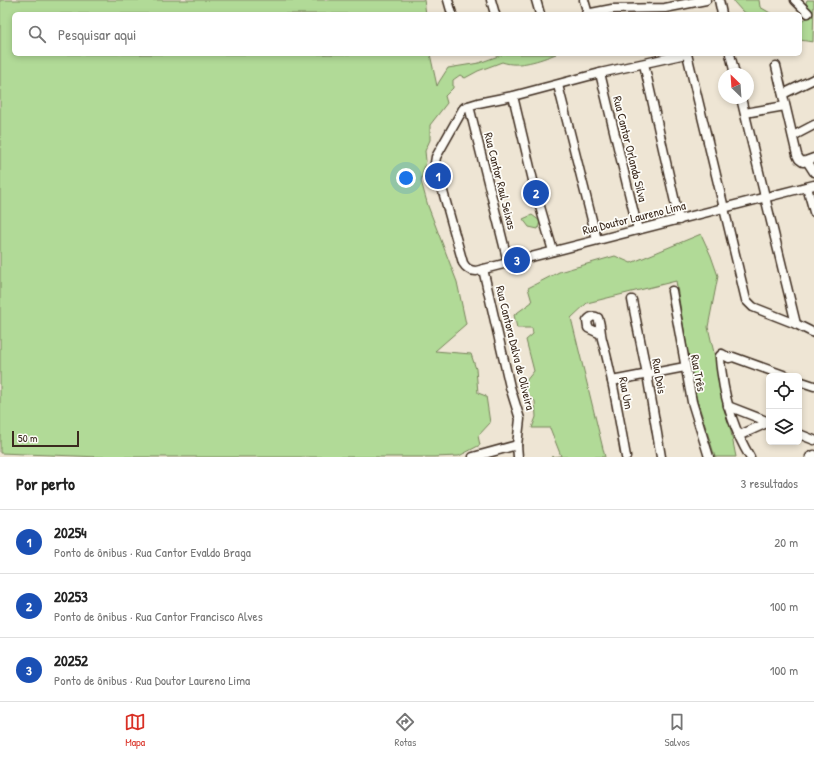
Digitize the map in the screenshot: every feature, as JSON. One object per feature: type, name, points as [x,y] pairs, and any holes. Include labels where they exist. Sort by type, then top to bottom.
[{"type":"street","points":[[448,0],[451,12]]},
{"type":"street","points":[[491,0],[494,12]]},
{"type":"street","points":[[536,0],[539,12]]},
{"type":"street","points":[[584,0],[587,12]]},
{"type":"street","points":[[597,12],[612,9],[620,5],[665,8],[706,0]]},
{"type":"street","points":[[719,0],[722,12]]},
{"type":"street","points":[[795,0],[808,13]]},
{"type":"street","points":[[469,106],[678,56]]},
{"type":"street","points":[[686,56],[748,303],[756,308],[814,333]]},
{"type":"street","points":[[730,56],[734,68]]},
{"type":"street","points":[[644,64],[679,220]]},
{"type":"street","points":[[776,66],[792,136],[799,159],[803,162],[811,159],[814,172]]},
{"type":"street","name":"Rua Cantor Orlando Silva","points":[[600,74],[638,230]]},
{"type":"street","points":[[783,94],[814,79]]},
{"type":"street","points":[[558,85],[597,240]]},
{"type":"street","points":[[513,96],[536,193],[553,250]]},
{"type":"street","points":[[743,104],[796,324]]},
{"type":"street","name":"Rua Doutor Laureno Lima","points":[[469,106],[463,109],[436,156],[435,163],[463,263],[470,270],[476,271],[553,250],[679,220],[810,186]]},
{"type":"street","name":"Rua Cantor Raul Seixas","points":[[469,106],[508,262]]},
{"type":"street","points":[[745,113],[785,106]]},
{"type":"street","points":[[792,136],[814,125]]},
{"type":"street","points":[[810,186],[814,212]]},
{"type":"street","name":"Rua Cantora Dalva de Oliveira","points":[[483,269],[510,386],[520,419],[517,446],[518,457]]},
{"type":"street","name":"Rua Três","points":[[672,291],[692,402],[709,457]]},
{"type":"street","name":"Rua Dois","points":[[632,300],[647,374],[661,457]]},
{"type":"street","name":"Rua Um","points":[[601,334],[612,381],[626,457]]},
{"type":"street","points":[[750,457],[738,436],[728,406],[720,358],[722,354],[729,358],[733,357],[778,373]]},
{"type":"street","points":[[612,381],[685,367]]},
{"type":"street","points":[[802,382],[814,386]]},
{"type":"street","points":[[728,406],[766,421]]},
{"type":"street","points":[[738,436],[766,423]]},
{"type":"street","points":[[802,435],[814,440]]},
{"type":"street","points":[[473,457],[517,446]]},
{"type":"street","points":[[810,457],[814,455]]},
{"type":"green space","points":[[0,0],[424,0],[426,12],[12,12],[12,56],[430,56],[437,86],[448,68],[479,63],[498,56],[550,56],[522,64],[509,64],[502,62],[478,71],[465,78],[460,75],[453,80],[453,88],[445,96],[447,103],[430,125],[430,140],[425,151],[426,161],[421,181],[428,206],[457,282],[466,324],[435,351],[471,354],[476,369],[478,393],[486,396],[490,423],[478,436],[480,445],[459,456],[434,457],[100,457],[0,453]]},
{"type":"green space","points":[[734,0],[759,0],[760,7],[769,12],[744,12],[734,2]]},
{"type":"green space","points":[[807,0],[814,0],[813,42],[802,40],[802,20],[813,16],[806,3]]},
{"type":"green space","points":[[532,215],[540,221],[538,229],[529,227],[523,219]]},
{"type":"green space","points":[[701,234],[718,276],[708,327],[736,457],[715,457],[694,390],[676,281],[587,303],[571,318],[605,457],[551,457],[561,456],[550,428],[532,428],[536,417],[535,401],[521,387],[534,371],[526,340],[533,334],[532,328],[517,328],[514,315],[532,302],[528,288],[559,272],[615,256],[631,263]]},
{"type":"place","name":"20254","points":[[438,176]]},
{"type":"place","name":"20253","points":[[536,193]]},
{"type":"place","name":"20252","points":[[517,260]]}]
